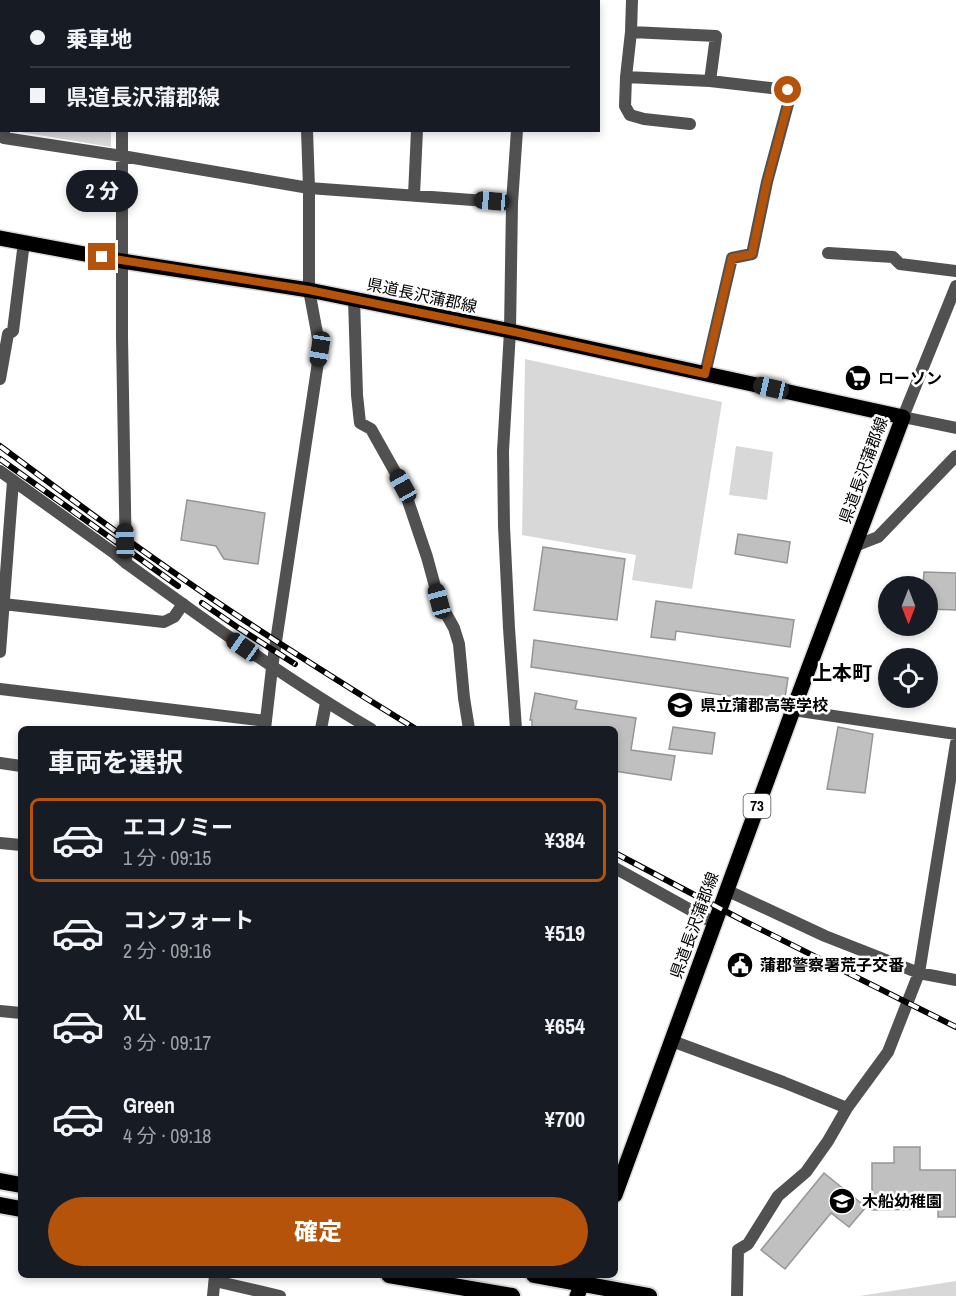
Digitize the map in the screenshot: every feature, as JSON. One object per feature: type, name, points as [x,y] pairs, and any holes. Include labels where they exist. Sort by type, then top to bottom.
[{"type":"highway","points":[[0,1181],[18,1184]]},
{"type":"highway","points":[[0,1205],[18,1208]]},
{"type":"highway","points":[[407,1278],[512,1296]]},
{"type":"highway","points":[[548,1278],[649,1296]]},
{"type":"main road","name":"県道長沢蒲郡線","points":[[0,238],[122,261],[309,290],[510,331],[903,417],[714,922],[618,1187]]},
{"type":"street","points":[[632,0],[625,106],[630,115],[644,119],[690,124]]},
{"type":"street","points":[[631,32],[716,36],[710,81]]},
{"type":"street","points":[[626,77],[710,81],[788,90],[791,93],[767,182],[752,254],[732,258],[705,374]]},
{"type":"street","points":[[4,132],[4,138],[309,188],[512,203]]},
{"type":"street","points":[[122,132],[122,337],[126,563]]},
{"type":"street","points":[[0,688],[265,725],[320,349],[309,290],[307,132]]},
{"type":"street","points":[[414,195],[417,132]]},
{"type":"street","points":[[516,726],[509,628],[503,451],[517,132]]},
{"type":"street","points":[[0,379],[8,334],[13,331],[24,242]]},
{"type":"street","points":[[828,253],[893,257],[900,264],[956,271]]},
{"type":"street","points":[[956,286],[903,417],[956,428]]},
{"type":"street","points":[[354,299],[360,423],[371,429],[403,486],[427,556],[439,601],[454,628],[459,644],[468,726]]},
{"type":"street","points":[[855,546],[878,537],[956,456]]},
{"type":"street","points":[[0,471],[272,668],[366,726]]},
{"type":"street","points":[[0,652],[13,481]]},
{"type":"street","points":[[3,604],[164,622],[174,617],[183,604]]},
{"type":"street","points":[[322,726],[326,702]]},
{"type":"street","points":[[793,710],[956,734]]},
{"type":"street","points":[[737,1296],[738,1251],[748,1244],[778,1196],[806,1172],[828,1141],[847,1108],[888,1052],[919,973],[956,743]]},
{"type":"street","points":[[0,763],[18,766]]},
{"type":"street","points":[[0,843],[18,845]]},
{"type":"street","points":[[618,870],[714,922]]},
{"type":"street","points":[[726,890],[825,936],[919,973],[956,980]]},
{"type":"street","points":[[0,1011],[18,1013]]},
{"type":"street","points":[[672,1041],[847,1108]]},
{"type":"street","points":[[213,1296],[215,1278],[280,1296]]},
{"type":"shaded area","points":[[21,132],[111,132],[111,147]]},
{"type":"shaded area","points":[[525,359],[722,402],[692,589],[632,580],[636,555],[522,535]]},
{"type":"shaded area","points":[[736,446],[773,452],[767,500],[729,495]]},
{"type":"shaded area","points":[[956,1281],[956,1296],[859,1296]]},
{"type":"building","points":[[187,500],[265,513],[258,564],[224,559],[216,546],[181,540]]},
{"type":"building","points":[[738,534],[790,542],[787,563],[735,554]]},
{"type":"building","points":[[543,547],[625,559],[617,620],[534,610]]},
{"type":"building","points":[[924,572],[956,573],[956,610],[938,609],[938,576],[924,576]]},
{"type":"building","points":[[656,601],[794,620],[790,647],[676,631],[675,640],[651,637]]},
{"type":"building","points":[[534,640],[788,678],[784,704],[531,667]]},
{"type":"building","points":[[535,693],[577,701],[575,709],[636,718],[631,750],[675,756],[671,780],[618,771],[618,726],[532,726],[532,720],[530,720]]},
{"type":"building","points":[[673,727],[715,733],[712,754],[669,749]]},
{"type":"building","points":[[838,727],[873,734],[865,793],[827,789]]},
{"type":"building","points":[[894,1147],[920,1147],[920,1170],[956,1170],[956,1217],[938,1217],[938,1209],[872,1210],[872,1163],[894,1163]]},
{"type":"building","points":[[824,1173],[866,1207],[849,1227],[831,1213],[785,1269],[761,1250]]},
{"type":"railway","points":[[0,446],[208,596],[411,726]]},
{"type":"railway","points":[[0,459],[178,586]]},
{"type":"railway","points":[[202,603],[295,664]]},
{"type":"railway","points":[[618,855],[742,920],[956,1027]]},
{"type":"place","name":"ローソン","points":[[858,378]]},
{"type":"place","name":"県立蒲郡高等学校","points":[[680,705]]},
{"type":"place","name":"蒲郡警察署荒子交番","points":[[740,965]]},
{"type":"place","name":"木船幼稚園","points":[[842,1201]]},
{"type":"district","name":"上本町","points":[[842,673]]},
{"type":"route","points":[[102,257],[309,290],[705,374],[732,258],[752,254],[767,182],[791,93],[788,90]]}]
